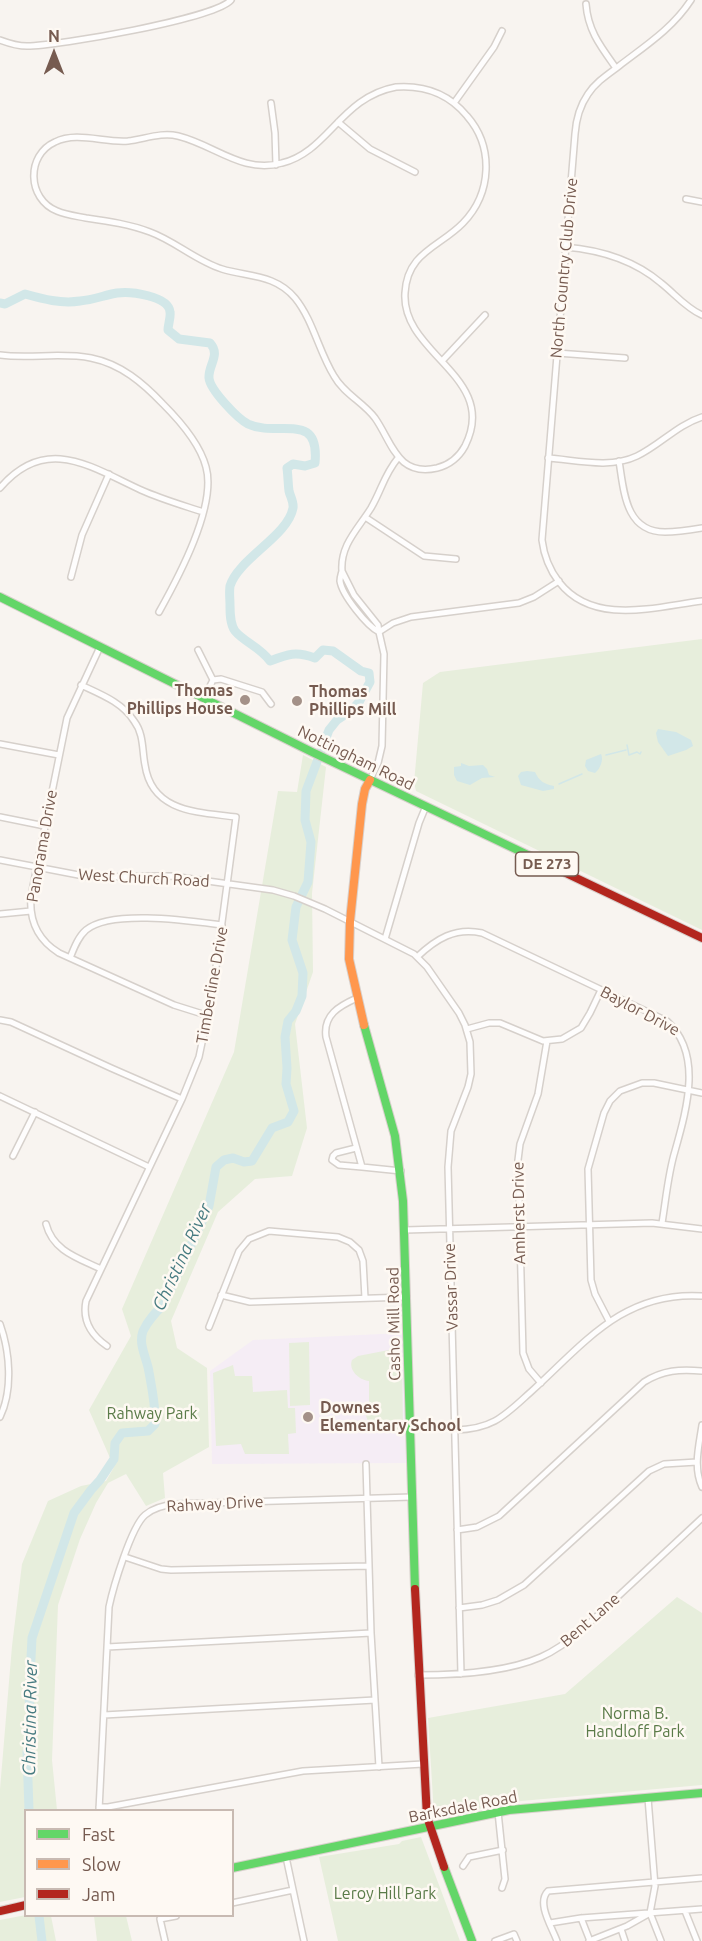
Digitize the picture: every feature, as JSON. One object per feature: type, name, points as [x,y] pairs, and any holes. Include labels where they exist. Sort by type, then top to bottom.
[{"type":"street","points":[[0,40],[25,47],[85,39],[210,11],[231,0]]},
{"type":"street","name":"North Country Club Drive","points":[[559,581],[547,562],[542,540],[578,114],[592,88],[666,30],[692,0]]},
{"type":"street","points":[[586,4],[587,17],[593,35],[616,68]]},
{"type":"street","points":[[454,103],[494,47],[502,31]]},
{"type":"street","points":[[388,88],[419,88],[440,94],[454,103],[471,120],[485,154],[487,169],[483,188],[474,209],[466,220],[417,260],[410,271],[405,291],[405,303],[410,322],[417,334],[460,381],[469,400],[471,422],[465,446],[453,461],[434,469],[414,467],[399,458],[372,414],[337,381],[299,304],[282,286],[261,276],[218,268],[140,229],[53,210],[38,194],[33,175],[38,157],[48,146],[60,140],[72,138],[126,141],[173,135],[245,164],[276,165],[291,161],[305,153],[338,122],[365,98],[388,88]]},
{"type":"street","points":[[271,103],[276,165]]},
{"type":"street","points":[[338,122],[370,149],[415,172]]},
{"type":"street","points":[[686,199],[702,202]]},
{"type":"street","points":[[566,247],[601,252],[630,262],[654,277],[690,308],[702,315]]},
{"type":"street","points":[[442,361],[485,315]]},
{"type":"street","points":[[557,353],[625,358]]},
{"type":"street","points":[[0,355],[91,358],[118,368],[141,382],[174,416],[202,455],[208,478],[208,494],[188,556],[159,612]]},
{"type":"street","points":[[548,458],[597,462],[619,461],[637,456],[682,426],[702,417]]},
{"type":"street","points":[[379,632],[373,629],[346,596],[339,579],[346,545],[375,500],[385,475],[399,458]]},
{"type":"street","points":[[0,488],[27,466],[52,459],[78,461],[153,495],[202,512]]},
{"type":"street","points":[[619,461],[627,506],[641,525],[666,532],[702,528]]},
{"type":"street","points":[[71,577],[82,535],[109,474]]},
{"type":"street","points":[[364,517],[424,556],[456,560]]},
{"type":"street","points":[[379,632],[398,620],[411,617],[519,603],[534,597],[559,581],[569,593],[579,600],[608,610],[702,601]]},
{"type":"street","name":"Nottingham Road","points":[[0,597],[324,758],[702,939]]},
{"type":"street","points":[[370,780],[378,763],[382,746],[384,654],[379,632]]},
{"type":"street","name":"Panorama Drive","points":[[100,646],[69,712],[31,896],[34,926],[52,949],[183,1008],[209,1016]]},
{"type":"street","points":[[198,650],[213,680]]},
{"type":"street","points":[[213,680],[221,679],[262,692],[271,704]]},
{"type":"street","points":[[204,698],[213,680]]},
{"type":"street","name":"Timberline Drive","points":[[81,685],[120,706],[134,720],[142,740],[148,777],[160,796],[173,805],[189,810],[237,817],[209,1016],[199,1057],[182,1099],[86,1301],[85,1316],[92,1333],[108,1346]]},
{"type":"street","points":[[0,744],[59,755]]},
{"type":"street","name":"Casho Mill Road","points":[[370,780],[363,800],[350,921],[349,959],[357,998],[395,1136],[401,1171],[405,1230],[418,1675],[429,1827],[472,1941]]},
{"type":"street","points":[[385,939],[426,806]]},
{"type":"street","points":[[0,817],[45,826]]},
{"type":"street","name":"West Church Road","points":[[0,860],[89,877],[161,875],[273,890],[305,900],[385,939]]},
{"type":"street","points":[[0,914],[31,911]]},
{"type":"street","points":[[70,958],[82,934],[103,922],[169,918],[222,926]]},
{"type":"street","name":"Baylor Drive","points":[[417,957],[445,936],[459,932],[473,932],[496,939],[667,1021],[688,1036]]},
{"type":"street","name":"Vassar Drive","points":[[385,939],[417,957],[427,967],[459,1013],[467,1029],[471,1050],[468,1087],[454,1122],[449,1148],[461,1674]]},
{"type":"street","points":[[467,1029],[489,1023],[500,1023],[538,1040],[562,1039],[578,1031],[601,990]]},
{"type":"street","points":[[357,998],[345,1003],[332,1013],[325,1031],[362,1167]]},
{"type":"street","points":[[0,1020],[11,1022],[182,1099]]},
{"type":"street","name":"Amherst Drive","points":[[541,1383],[529,1369],[523,1353],[518,1152],[538,1094],[546,1041]]},
{"type":"street","points":[[609,1321],[595,1294],[591,1280],[588,1184],[590,1161],[604,1113],[615,1096],[627,1087],[648,1083],[699,1093]]},
{"type":"street","points":[[662,1223],[673,1159],[699,1093],[698,1084]]},
{"type":"street","points":[[0,1096],[149,1167]]},
{"type":"street","points":[[13,1155],[35,1112]]},
{"type":"street","points":[[356,1148],[336,1153],[332,1160],[339,1165],[401,1171]]},
{"type":"street","points":[[405,1230],[662,1223],[702,1229]]},
{"type":"street","points":[[46,1224],[48,1234],[56,1245],[69,1254],[101,1269]]},
{"type":"street","points":[[209,1327],[234,1259],[243,1244],[256,1235],[277,1230],[338,1237],[350,1242],[359,1250],[363,1261],[365,1298]]},
{"type":"street","points":[[221,1295],[250,1302],[407,1297]]},
{"type":"street","points":[[455,1430],[478,1428],[492,1423],[507,1413],[609,1321],[629,1309],[657,1300],[702,1296]]},
{"type":"street","points":[[0,1324],[9,1359],[4,1410],[0,1418]]},
{"type":"street","points":[[458,1530],[477,1527],[499,1516],[644,1383],[657,1375],[673,1371],[702,1371]]},
{"type":"street","points":[[702,1425],[697,1462],[702,1487]]},
{"type":"street","points":[[459,1608],[498,1600],[525,1585],[649,1471],[664,1464],[697,1462]]},
{"type":"street","points":[[366,1464],[371,1633],[379,1767]]},
{"type":"street","name":"Rahway Drive","points":[[99,1809],[111,1598],[134,1531],[141,1518],[152,1510],[167,1504],[412,1497]]},
{"type":"street","name":"Bent Lane","points":[[418,1675],[461,1674],[528,1662],[559,1648],[583,1629],[702,1518]]},
{"type":"street","points":[[125,1557],[171,1570],[369,1566]]},
{"type":"street","points":[[107,1647],[371,1633]]},
{"type":"street","points":[[104,1715],[375,1700]]},
{"type":"street","points":[[99,1809],[303,1772],[423,1764]]},
{"type":"street","name":"Barksdale Road","points":[[234,1868],[498,1812],[530,1807],[702,1793]]},
{"type":"street","points":[[648,1798],[654,1881],[650,1913],[661,1941]]},
{"type":"street","points":[[498,1812],[505,1879],[502,1888]]},
{"type":"street","points":[[463,1866],[469,1857],[503,1850]]},
{"type":"street","points":[[286,1857],[304,1941]]},
{"type":"street","points":[[557,1941],[543,1903],[543,1896],[548,1891],[702,1878]]},
{"type":"street","points":[[234,1903],[293,1890]]},
{"type":"street","points":[[0,1911],[24,1905]]},
{"type":"street","points":[[550,1923],[581,1918],[702,1910]]},
{"type":"street","points":[[686,1911],[697,1941]]},
{"type":"street","points":[[581,1918],[589,1941],[621,1929],[650,1913]]},
{"type":"street","points":[[165,1941],[160,1919],[171,1917]]},
{"type":"street","points":[[621,1929],[625,1941]]},
{"type":"street","points":[[495,1941],[514,1934],[517,1941]]},
{"type":"shaded area","points":[[658,729],[676,732],[691,740],[693,746],[668,756],[658,742],[656,733]]},
{"type":"shaded area","points":[[601,754],[602,762],[595,773],[588,771],[585,766],[586,760]]},
{"type":"shaded area","points":[[461,763],[469,766],[483,765],[489,775],[495,777],[482,778],[470,785],[457,781],[454,767],[461,766]]},
{"type":"shaded area","points":[[521,772],[535,772],[540,780],[554,786],[554,789],[543,791],[521,785],[518,776]]},
{"type":"shaded area","name":"Downes Elementary School","points":[[403,1333],[406,1463],[212,1464],[210,1371],[253,1340]]},
{"type":"green space","points":[[702,639],[702,930],[416,791],[414,783],[423,683],[440,672]]},
{"type":"green space","name":"Rahway Park","points":[[303,755],[326,767],[312,893],[313,972],[295,1024],[307,1128],[292,1176],[255,1179],[218,1212],[171,1321],[177,1348],[207,1368],[209,1447],[163,1473],[165,1498],[146,1506],[126,1474],[108,1483],[80,1539],[58,1605],[52,1760],[57,1809],[24,1809],[24,1897],[0,1902],[0,1789],[12,1646],[22,1564],[48,1501],[81,1486],[106,1481],[114,1467],[89,1410],[131,1336],[122,1309],[234,1052],[278,791],[297,792]]},
{"type":"green space","points":[[309,1342],[310,1405],[290,1406],[289,1343]]},
{"type":"green space","points":[[400,1349],[402,1354],[403,1427],[400,1432],[382,1431],[369,1421],[365,1410],[369,1409],[369,1381],[355,1374],[351,1364],[352,1360],[358,1356]]},
{"type":"green space","points":[[233,1365],[235,1376],[252,1376],[253,1392],[287,1390],[288,1408],[295,1408],[296,1433],[288,1434],[289,1454],[245,1454],[241,1444],[216,1446],[213,1373]]},
{"type":"green space","name":"Norma B. Handloff Park","points":[[677,1597],[702,1613],[702,1785],[521,1801],[437,1817],[434,1815],[428,1718],[565,1694]]},
{"type":"green space","name":"Leroy Hill Park","points":[[421,1837],[460,1941],[338,1941],[319,1857],[399,1844],[402,1841]]},
{"type":"green space","points":[[24,1915],[51,1917],[56,1941],[0,1941],[0,1920]]},
{"type":"green space","points":[[94,1917],[126,1917],[132,1941],[97,1941]]},
{"type":"waterway","name":"Christina River","points":[[0,303],[5,304],[25,294],[66,302],[123,293],[156,298],[168,307],[170,314],[168,330],[179,339],[210,343],[213,347],[214,356],[209,378],[219,397],[238,416],[248,424],[260,428],[295,429],[304,431],[311,437],[315,447],[315,463],[305,466],[293,464],[287,468],[293,506],[289,518],[273,538],[243,566],[230,586],[231,622],[235,631],[270,661],[292,654],[315,658],[323,650],[333,651],[361,671],[369,673],[370,682],[359,702],[337,720],[329,730],[306,791],[305,820],[311,842],[308,882],[296,907],[292,940],[303,973],[302,996],[296,1011],[288,1021],[285,1037],[286,1084],[294,1111],[288,1122],[272,1128],[252,1161],[244,1162],[233,1158],[224,1160],[216,1167],[209,1206],[164,1304],[143,1331],[142,1346],[154,1398],[155,1424],[148,1431],[122,1433],[115,1443],[114,1459],[74,1513],[32,1638],[29,1699],[33,1728],[27,1752],[29,1809]]},
{"type":"waterway","points":[[627,745],[629,755],[641,752]]},
{"type":"waterway","points":[[606,755],[626,750]]},
{"type":"waterway","points":[[559,784],[582,774]]},
{"type":"waterway","name":"Christina River","points":[[39,1917],[42,1941]]},
{"type":"traffic: fast","points":[[0,597],[312,752],[551,866]]},
{"type":"traffic: fast","points":[[364,1025],[395,1136],[403,1201],[415,1589]]},
{"type":"traffic: fast","points":[[234,1868],[509,1810],[702,1793]]},
{"type":"traffic: fast","points":[[444,1867],[472,1941]]},
{"type":"traffic: slow","points":[[364,1025],[349,959],[350,921],[362,804],[365,789],[370,780]]},
{"type":"traffic: jam","points":[[551,866],[702,938]]},
{"type":"traffic: jam","points":[[415,1589],[427,1817],[444,1867]]},
{"type":"traffic: jam","points":[[0,1911],[24,1905]]},
{"type":"place","name":"Thomas Phillips House","points":[[245,700]]},
{"type":"place","name":"Thomas Phillips Mill","points":[[297,701]]},
{"type":"place","name":"Downes Elementary School","points":[[308,1417]]}]
